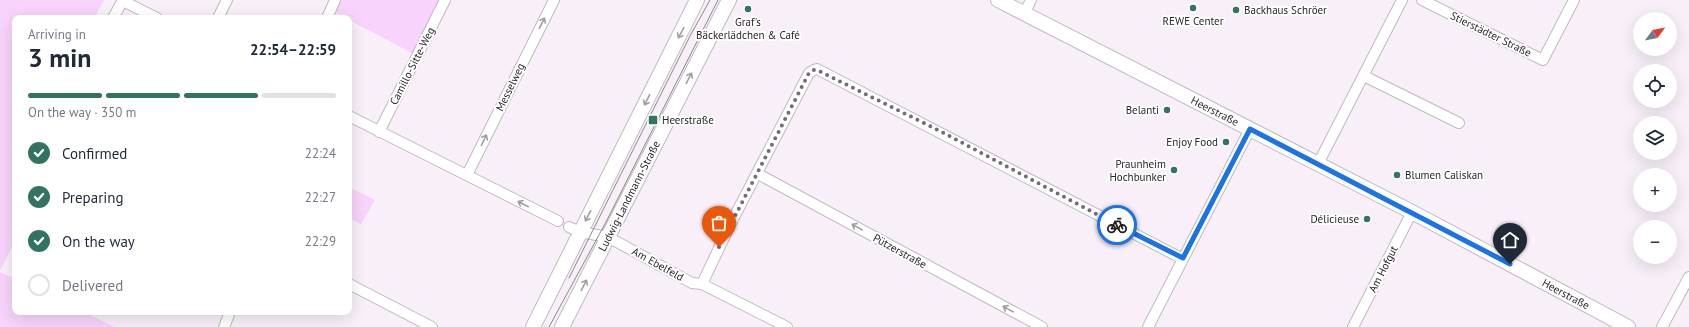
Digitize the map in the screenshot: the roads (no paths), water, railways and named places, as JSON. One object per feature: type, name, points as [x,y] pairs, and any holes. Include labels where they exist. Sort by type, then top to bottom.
[{"type":"main road","points":[[533,327],[575,229],[697,0]]},
{"type":"main road","name":"Ludwig-Landmann-Straße","points":[[562,327],[729,0]]},
{"type":"main road","name":"Heerstraße","points":[[998,0],[1412,212],[1624,326]]},
{"type":"street","points":[[115,15],[123,0],[150,15]]},
{"type":"street","points":[[220,15],[227,0]]},
{"type":"street","points":[[328,15],[336,0]]},
{"type":"street","name":"Camillo-Sitte-Weg","points":[[379,132],[445,0]]},
{"type":"street","name":"Messelweg","points":[[467,175],[554,0]]},
{"type":"street","points":[[1024,14],[1031,0]]},
{"type":"street","points":[[1318,164],[1402,0]]},
{"type":"street","name":"Stierstädter Straße","points":[[1422,0],[1543,60],[1574,0]]},
{"type":"street","points":[[702,284],[731,223],[758,174],[809,73],[814,70],[817,70],[940,131],[1089,211],[1183,258]]},
{"type":"street","points":[[1364,76],[1459,123]]},
{"type":"street","points":[[352,118],[558,221]]},
{"type":"street","points":[[1148,327],[1250,129]]},
{"type":"street","name":"Pützerstraße","points":[[758,174],[1042,327]]},
{"type":"street","name":"Am Hofgut","points":[[1353,327],[1412,212]]},
{"type":"street","name":"Am Ebelfeld","points":[[575,229],[608,238],[692,283],[702,284],[788,327]]},
{"type":"street","points":[[1662,327],[1689,277]]},
{"type":"street","points":[[352,286],[432,327]]},
{"type":"street","points":[[224,327],[229,315]]},
{"type":"tram line","points":[[569,278],[690,36],[710,0]]},
{"type":"tram line","points":[[549,327],[606,222],[718,0]]},
{"type":"place","name":"REWE Center","points":[[1193,8]]},
{"type":"place","name":"Graf's Bäckerlädchen & Café","points":[[748,9]]},
{"type":"place","name":"Backhaus Schröer","points":[[1236,10]]},
{"type":"place","name":"Belanti","points":[[1167,110]]},
{"type":"place","name":"Heerstraße","points":[[653,120]]},
{"type":"place","name":"Enjoy Food","points":[[1226,142]]},
{"type":"place","name":"Praunheim Hochbunker","points":[[1174,170]]},
{"type":"place","name":"Blumen Caliskan","points":[[1397,175]]},
{"type":"place","name":"Délicieuse","points":[[1367,219]]}]
